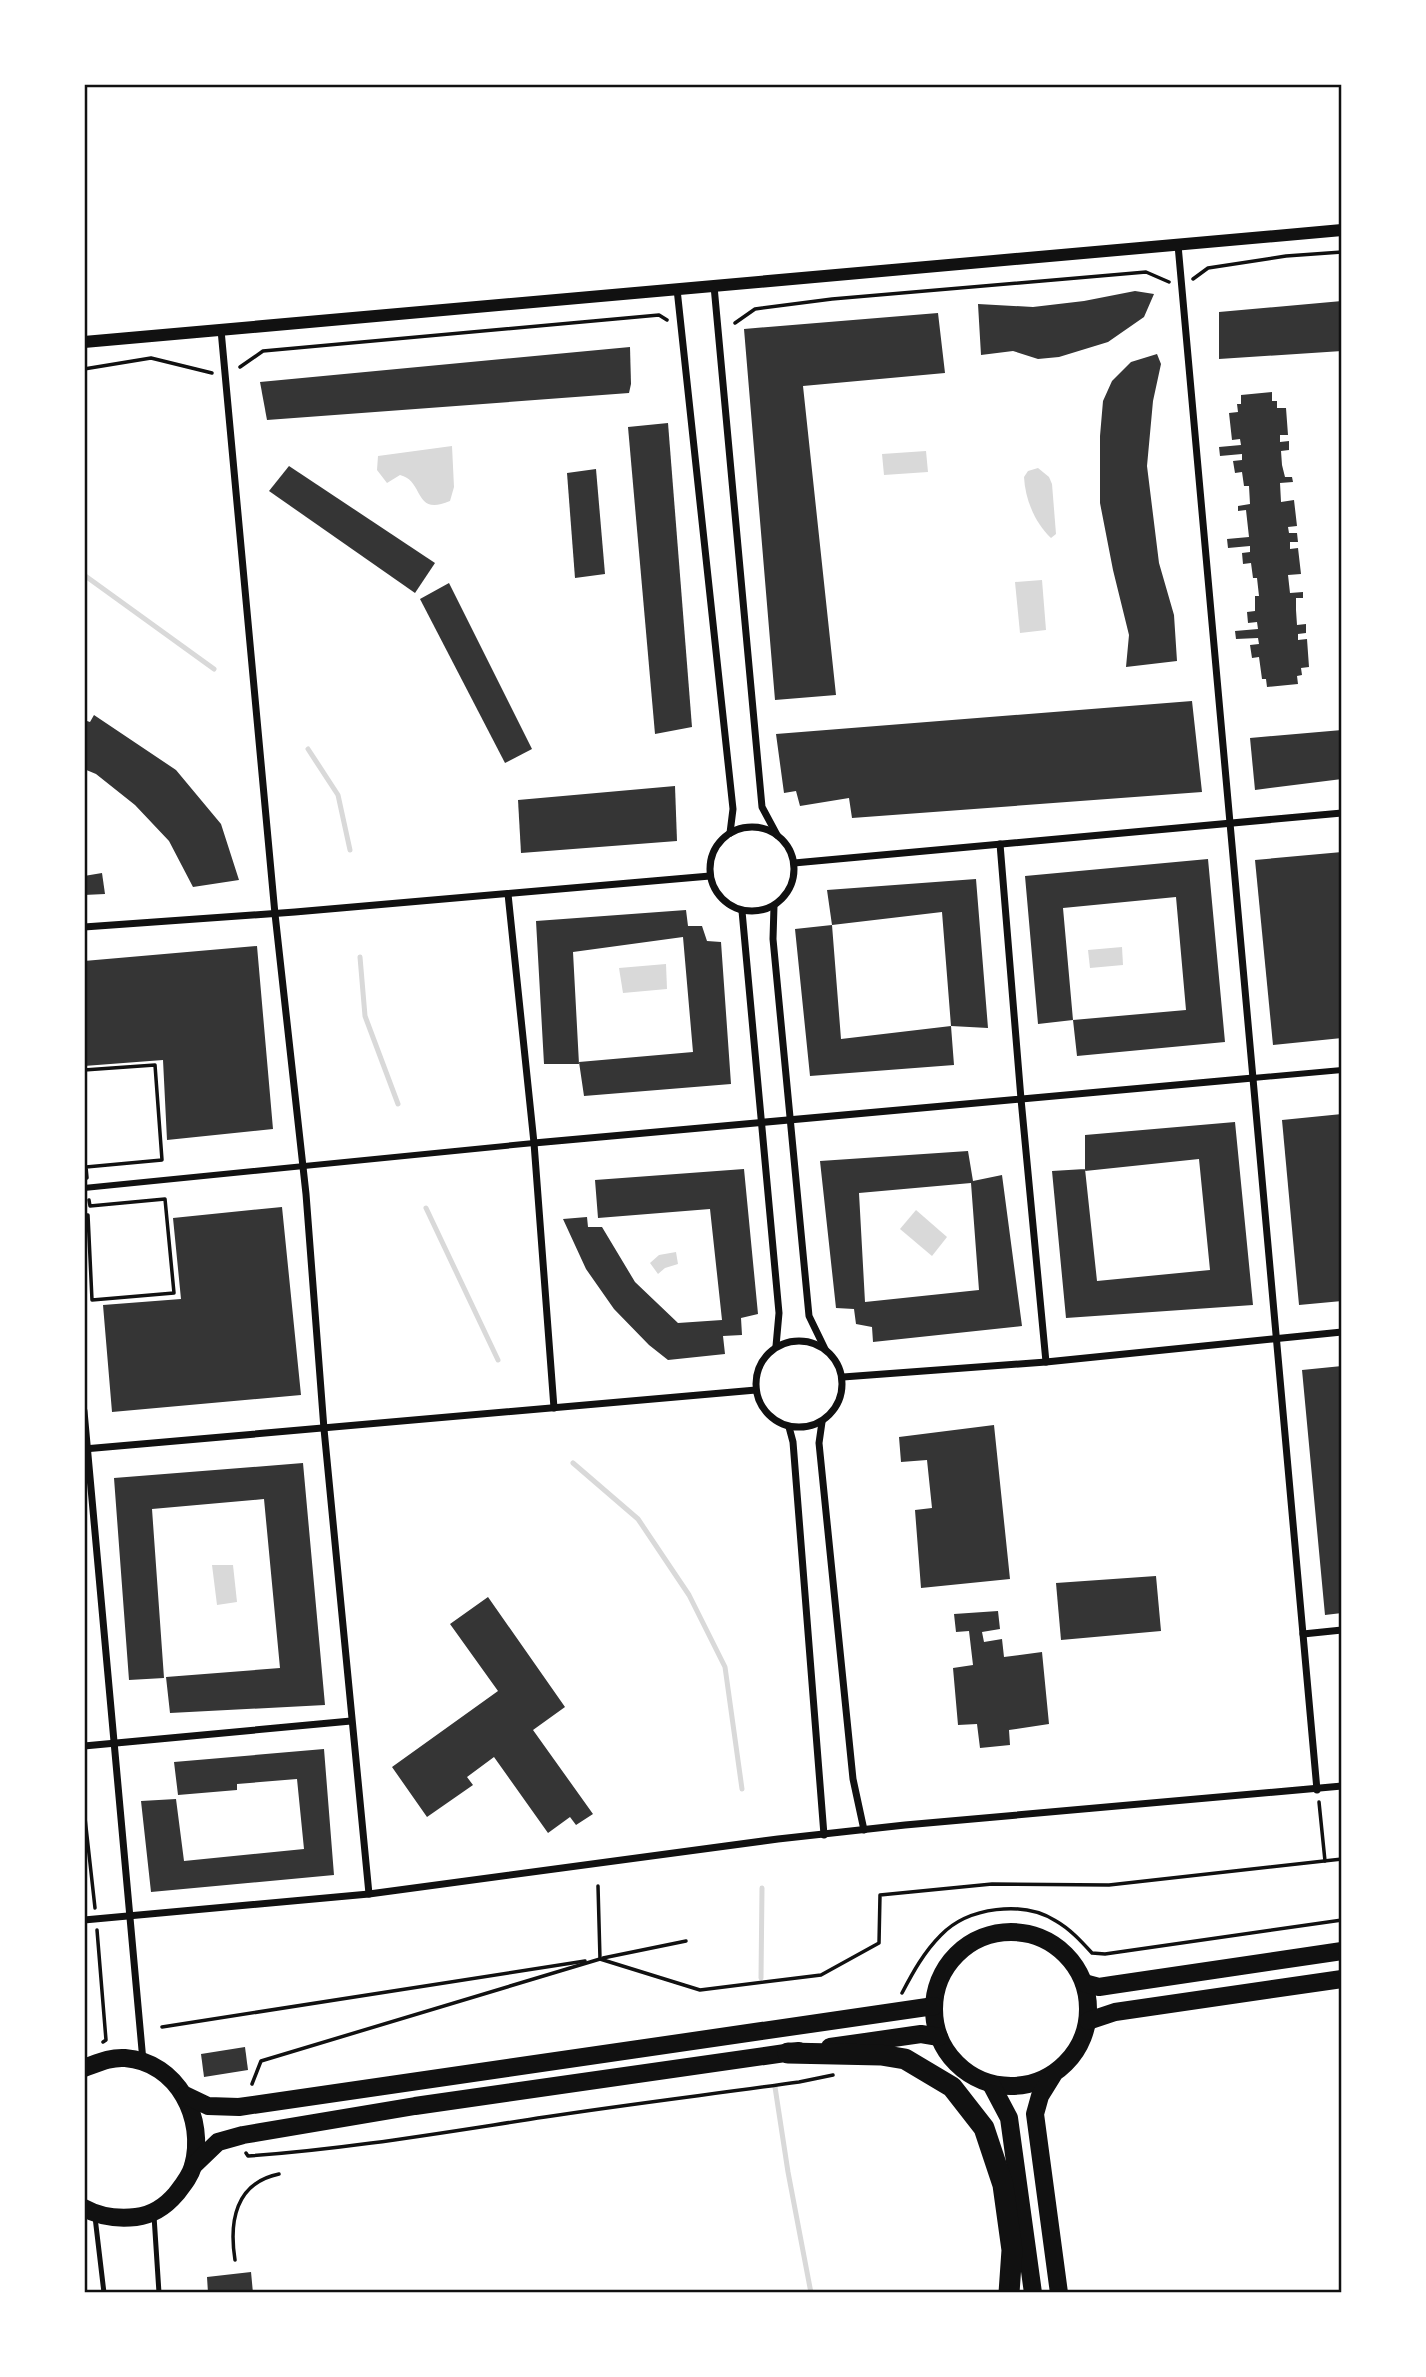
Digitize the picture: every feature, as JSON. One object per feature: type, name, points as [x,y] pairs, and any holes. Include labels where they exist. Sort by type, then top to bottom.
[{"type":"highway","points":[[788,2053],[881,2055],[905,2059],[952,2087],[984,2128],[1003,2185],[1012,2250],[1009,2293]]},
{"type":"main road","points":[[1053,2075],[1023,2086],[991,2084],[959,2066],[939,2037],[934,2006],[939,1983],[950,1962],[967,1946],[988,1936],[1011,1932],[1034,1936],[1056,1946],[1073,1962],[1084,1983],[1088,2021],[1082,2042],[1070,2061],[1053,2075],[1040,2096],[1035,2113],[1059,2293]]},
{"type":"main road","points":[[1084,1983],[1098,1987],[1342,1951]]},
{"type":"main road","points":[[1088,2021],[1115,2012],[1342,1979]]},
{"type":"main road","points":[[185,2095],[208,2106],[239,2108],[934,2006]]},
{"type":"main road","points":[[193,2166],[218,2142],[243,2135],[415,2106],[921,2034],[939,2037]]},
{"type":"main road","points":[[84,2068],[106,2059],[126,2058],[143,2062],[169,2077],[185,2095],[194,2117],[196,2137],[193,2166],[187,2180],[172,2199],[154,2213],[120,2219],[89,2211]]},
{"type":"main road","points":[[991,2084],[1009,2118],[1033,2293]]},
{"type":"street","points":[[84,342],[1342,230]]},
{"type":"street","points":[[1178,245],[1318,1790]]},
{"type":"street","points":[[713,286],[762,807],[777,835],[789,848],[794,863],[793,880],[786,895],[774,906],[759,911],[742,911],[727,904],[716,891],[710,876],[711,859],[718,844],[730,833],[746,827],[762,828],[777,835]]},
{"type":"street","points":[[677,289],[733,809],[730,833]]},
{"type":"street","points":[[221,330],[369,1894]]},
{"type":"street","points":[[794,863],[1342,813]]},
{"type":"street","points":[[1000,844],[1046,1363]]},
{"type":"street","points":[[84,927],[275,914],[710,876]]},
{"type":"street","points":[[508,894],[534,1143],[554,1408]]},
{"type":"street","points":[[774,906],[773,939],[809,1316],[825,1349]]},
{"type":"street","points":[[742,911],[779,1313],[776,1346]]},
{"type":"street","points":[[84,1188],[534,1143],[1342,1070]]},
{"type":"street","points":[[843,1377],[1046,1363],[1342,1332]]},
{"type":"street","points":[[793,1340],[810,1341],[825,1349],[837,1361],[843,1377],[842,1395],[835,1410],[822,1422],[806,1427],[789,1427],[773,1419],[761,1407],[756,1391],[757,1373],[764,1358],[776,1346],[793,1340]]},
{"type":"street","points":[[86,1449],[756,1391]]},
{"type":"street","points":[[84,1411],[143,2062]]},
{"type":"street","points":[[822,1422],[819,1443],[847,1726],[853,1779],[864,1830]]},
{"type":"street","points":[[789,1427],[793,1442],[824,1835]]},
{"type":"street","points":[[1303,1634],[1342,1630]]},
{"type":"street","points":[[84,1746],[351,1721]]},
{"type":"street","points":[[84,1920],[369,1894],[864,1830],[1342,1786]]},
{"type":"lane","points":[[89,2211],[104,2293]]},
{"type":"lane","points":[[154,2213],[159,2293]]},
{"type":"path","points":[[735,323],[755,309],[832,299],[1146,272],[1182,288],[1208,268],[1286,256],[1342,252]]},
{"type":"path","points":[[240,368],[263,351],[659,315],[681,327]]},
{"type":"path","points":[[84,369],[151,358],[213,373]]},
{"type":"path","points":[[84,1147],[84,1156]]},
{"type":"path","points":[[1318,1790],[1325,1861]]},
{"type":"path","points":[[84,1809],[106,2040],[99,2045]]},
{"type":"path","points":[[252,2084],[261,2062],[600,1959],[700,1990],[821,1975],[878,1943],[880,1895],[992,1884],[1109,1885],[1342,1858]]},
{"type":"path","points":[[598,1886],[600,1959]]},
{"type":"path","points":[[903,2011],[902,1994],[918,1962],[942,1933],[962,1920],[989,1910],[1028,1911],[1055,1919],[1092,1953],[1105,1954],[1342,1920]]},
{"type":"path","points":[[162,2027],[600,1959],[686,1941]]},
{"type":"path","points":[[245,2150],[248,2156],[279,2154],[419,2137],[835,2075]]},
{"type":"path","points":[[235,2260],[232,2229],[239,2205],[251,2188],[268,2177],[279,2174]]},
{"type":"shaded area","points":[[452,446],[454,487],[450,501],[438,505],[430,505],[425,501],[408,478],[400,475],[387,483],[377,470],[378,456]]},
{"type":"shaded area","points":[[926,451],[928,472],[884,475],[882,454]]},
{"type":"shaded area","points":[[1038,468],[1049,477],[1052,484],[1056,534],[1051,538],[1036,518],[1025,485],[1024,477],[1028,471]]},
{"type":"shaded area","points":[[1042,580],[1046,630],[1020,633],[1015,582]]},
{"type":"shaded area","points":[[1122,947],[1123,965],[1090,968],[1088,950]]},
{"type":"shaded area","points":[[666,964],[667,989],[623,993],[619,968]]},
{"type":"shaded area","points":[[916,1210],[947,1237],[932,1256],[900,1229]]},
{"type":"shaded area","points":[[676,1252],[678,1264],[665,1268],[658,1274],[650,1263],[659,1255]]},
{"type":"shaded area","points":[[212,1565],[233,1565],[237,1602],[217,1605]]},
{"type":"building","points":[[1135,291],[1154,294],[1144,317],[1108,342],[1059,357],[1038,359],[1013,351],[981,355],[978,304],[1033,307]]},
{"type":"building","points":[[1342,301],[1342,351],[1219,359],[1219,312]]},
{"type":"building","points":[[938,313],[945,373],[803,386],[836,695],[775,700],[744,329]]},
{"type":"building","points":[[630,347],[629,393],[267,420],[260,382]]},
{"type":"building","points":[[1157,354],[1161,364],[1153,401],[1147,466],[1159,563],[1174,615],[1177,661],[1126,667],[1129,635],[1100,503],[1103,401],[1112,381],[1131,362]]},
{"type":"building","points":[[1272,392],[1272,401],[1277,401],[1277,408],[1286,408],[1288,435],[1280,435],[1280,442],[1289,441],[1289,450],[1281,451],[1282,465],[1285,477],[1292,477],[1293,482],[1280,483],[1281,502],[1294,500],[1297,526],[1288,527],[1289,533],[1297,533],[1298,542],[1290,542],[1290,549],[1298,548],[1301,574],[1288,575],[1290,593],[1303,592],[1303,598],[1296,598],[1297,625],[1306,624],[1306,633],[1298,634],[1298,640],[1307,639],[1309,667],[1301,668],[1302,675],[1297,676],[1298,684],[1267,687],[1266,679],[1262,679],[1259,657],[1252,658],[1250,645],[1259,644],[1258,638],[1236,639],[1235,631],[1258,629],[1257,622],[1248,623],[1247,612],[1255,611],[1255,596],[1259,596],[1257,578],[1253,578],[1251,563],[1243,564],[1242,553],[1250,552],[1250,546],[1228,548],[1227,539],[1249,537],[1246,510],[1238,511],[1238,506],[1250,504],[1249,486],[1244,486],[1242,472],[1235,473],[1233,461],[1242,460],[1242,454],[1220,456],[1219,447],[1241,445],[1240,439],[1232,440],[1229,413],[1238,412],[1237,404],[1241,404],[1241,395]]},
{"type":"building","points":[[668,423],[692,727],[655,734],[628,427]]},
{"type":"building","points":[[289,466],[435,563],[415,593],[269,491]]},
{"type":"building","points":[[596,469],[605,574],[575,578],[567,473]]},
{"type":"building","points":[[449,583],[532,749],[505,763],[420,599]]},
{"type":"building","points":[[1192,701],[1202,792],[852,818],[849,798],[800,806],[796,791],[784,793],[776,734]]},
{"type":"building","points":[[94,715],[176,770],[221,824],[239,880],[193,887],[169,841],[135,805],[96,774],[84,769],[84,720],[90,722]]},
{"type":"building","points":[[1342,730],[1342,779],[1255,790],[1250,738]]},
{"type":"building","points":[[675,786],[677,841],[521,853],[518,800]]},
{"type":"building","points":[[1342,852],[1342,1038],[1273,1045],[1255,860]]},
{"type":"building","points":[[1208,859],[1225,1042],[1077,1056],[1073,1020],[1038,1024],[1025,876]],"holes":[[[1176,897],[1186,1010],[1073,1020],[1063,908]]]},
{"type":"building","points":[[102,873],[105,894],[84,895],[84,876]]},
{"type":"building","points":[[976,879],[988,1028],[951,1026],[942,912],[832,925],[827,890]]},
{"type":"building","points":[[686,910],[688,926],[702,926],[707,941],[721,942],[731,1084],[584,1096],[579,1062],[693,1052],[683,937],[573,952],[579,1064],[544,1064],[536,921]]},
{"type":"building","points":[[832,925],[841,1039],[951,1026],[954,1065],[810,1076],[795,929]]},
{"type":"building","points":[[257,946],[273,1129],[167,1140],[163,1060],[84,1066],[84,961]]},
{"type":"building","points":[[1342,1114],[1342,1301],[1299,1305],[1282,1120]]},
{"type":"building","points":[[1235,1122],[1253,1305],[1066,1318],[1052,1171],[1085,1169],[1085,1135]],"holes":[[[1199,1159],[1210,1270],[1097,1281],[1085,1171]]]},
{"type":"building","points":[[968,1151],[973,1181],[1002,1175],[1022,1326],[873,1342],[872,1327],[856,1324],[854,1309],[836,1308],[820,1161]],"holes":[[[971,1183],[979,1290],[865,1302],[859,1193]]]},
{"type":"building","points":[[744,1169],[758,1314],[741,1318],[742,1335],[723,1336],[725,1354],[668,1360],[649,1345],[614,1309],[586,1269],[563,1219],[587,1217],[588,1227],[602,1227],[635,1282],[678,1323],[722,1320],[710,1209],[598,1218],[595,1180]]},
{"type":"building","points":[[282,1207],[301,1395],[112,1412],[103,1305],[181,1299],[173,1218]]},
{"type":"building","points":[[1342,1366],[1342,1613],[1325,1615],[1302,1370]]},
{"type":"building","points":[[994,1425],[1010,1579],[921,1588],[915,1510],[932,1508],[927,1460],[901,1462],[899,1437]]},
{"type":"building","points":[[303,1463],[325,1705],[170,1713],[166,1677],[280,1668],[264,1499],[152,1509],[164,1678],[129,1680],[114,1478]]},
{"type":"building","points":[[1156,1576],[1161,1631],[1061,1640],[1056,1583]]},
{"type":"building","points":[[488,1597],[565,1707],[533,1730],[593,1814],[576,1825],[570,1817],[548,1833],[494,1757],[467,1777],[473,1785],[427,1817],[392,1767],[498,1691],[450,1624]]},
{"type":"building","points":[[998,1611],[1000,1629],[982,1632],[984,1642],[1002,1639],[1004,1657],[1042,1652],[1049,1724],[1009,1730],[1010,1745],[980,1748],[977,1724],[958,1725],[953,1668],[973,1665],[969,1631],[956,1632],[954,1614]]},
{"type":"building","points":[[324,1749],[334,1875],[151,1892],[141,1801],[176,1799],[184,1861],[304,1849],[297,1779],[237,1784],[237,1790],[178,1795],[174,1762]]},
{"type":"building","points":[[245,2047],[248,2070],[204,2077],[201,2054]]},
{"type":"building","points":[[251,2272],[253,2293],[208,2293],[207,2277]]},
{"type":"waterway","points":[[84,575],[214,669]]},
{"type":"waterway","points":[[308,749],[338,795],[350,850]]},
{"type":"waterway","points":[[360,957],[365,1016],[398,1104]]},
{"type":"waterway","points":[[426,1208],[498,1360]]},
{"type":"waterway","points":[[573,1463],[638,1519],[689,1595],[725,1667],[742,1789]]},
{"type":"waterway","points":[[761,1978],[762,1888]]},
{"type":"waterway","points":[[775,2087],[811,2293]]}]
